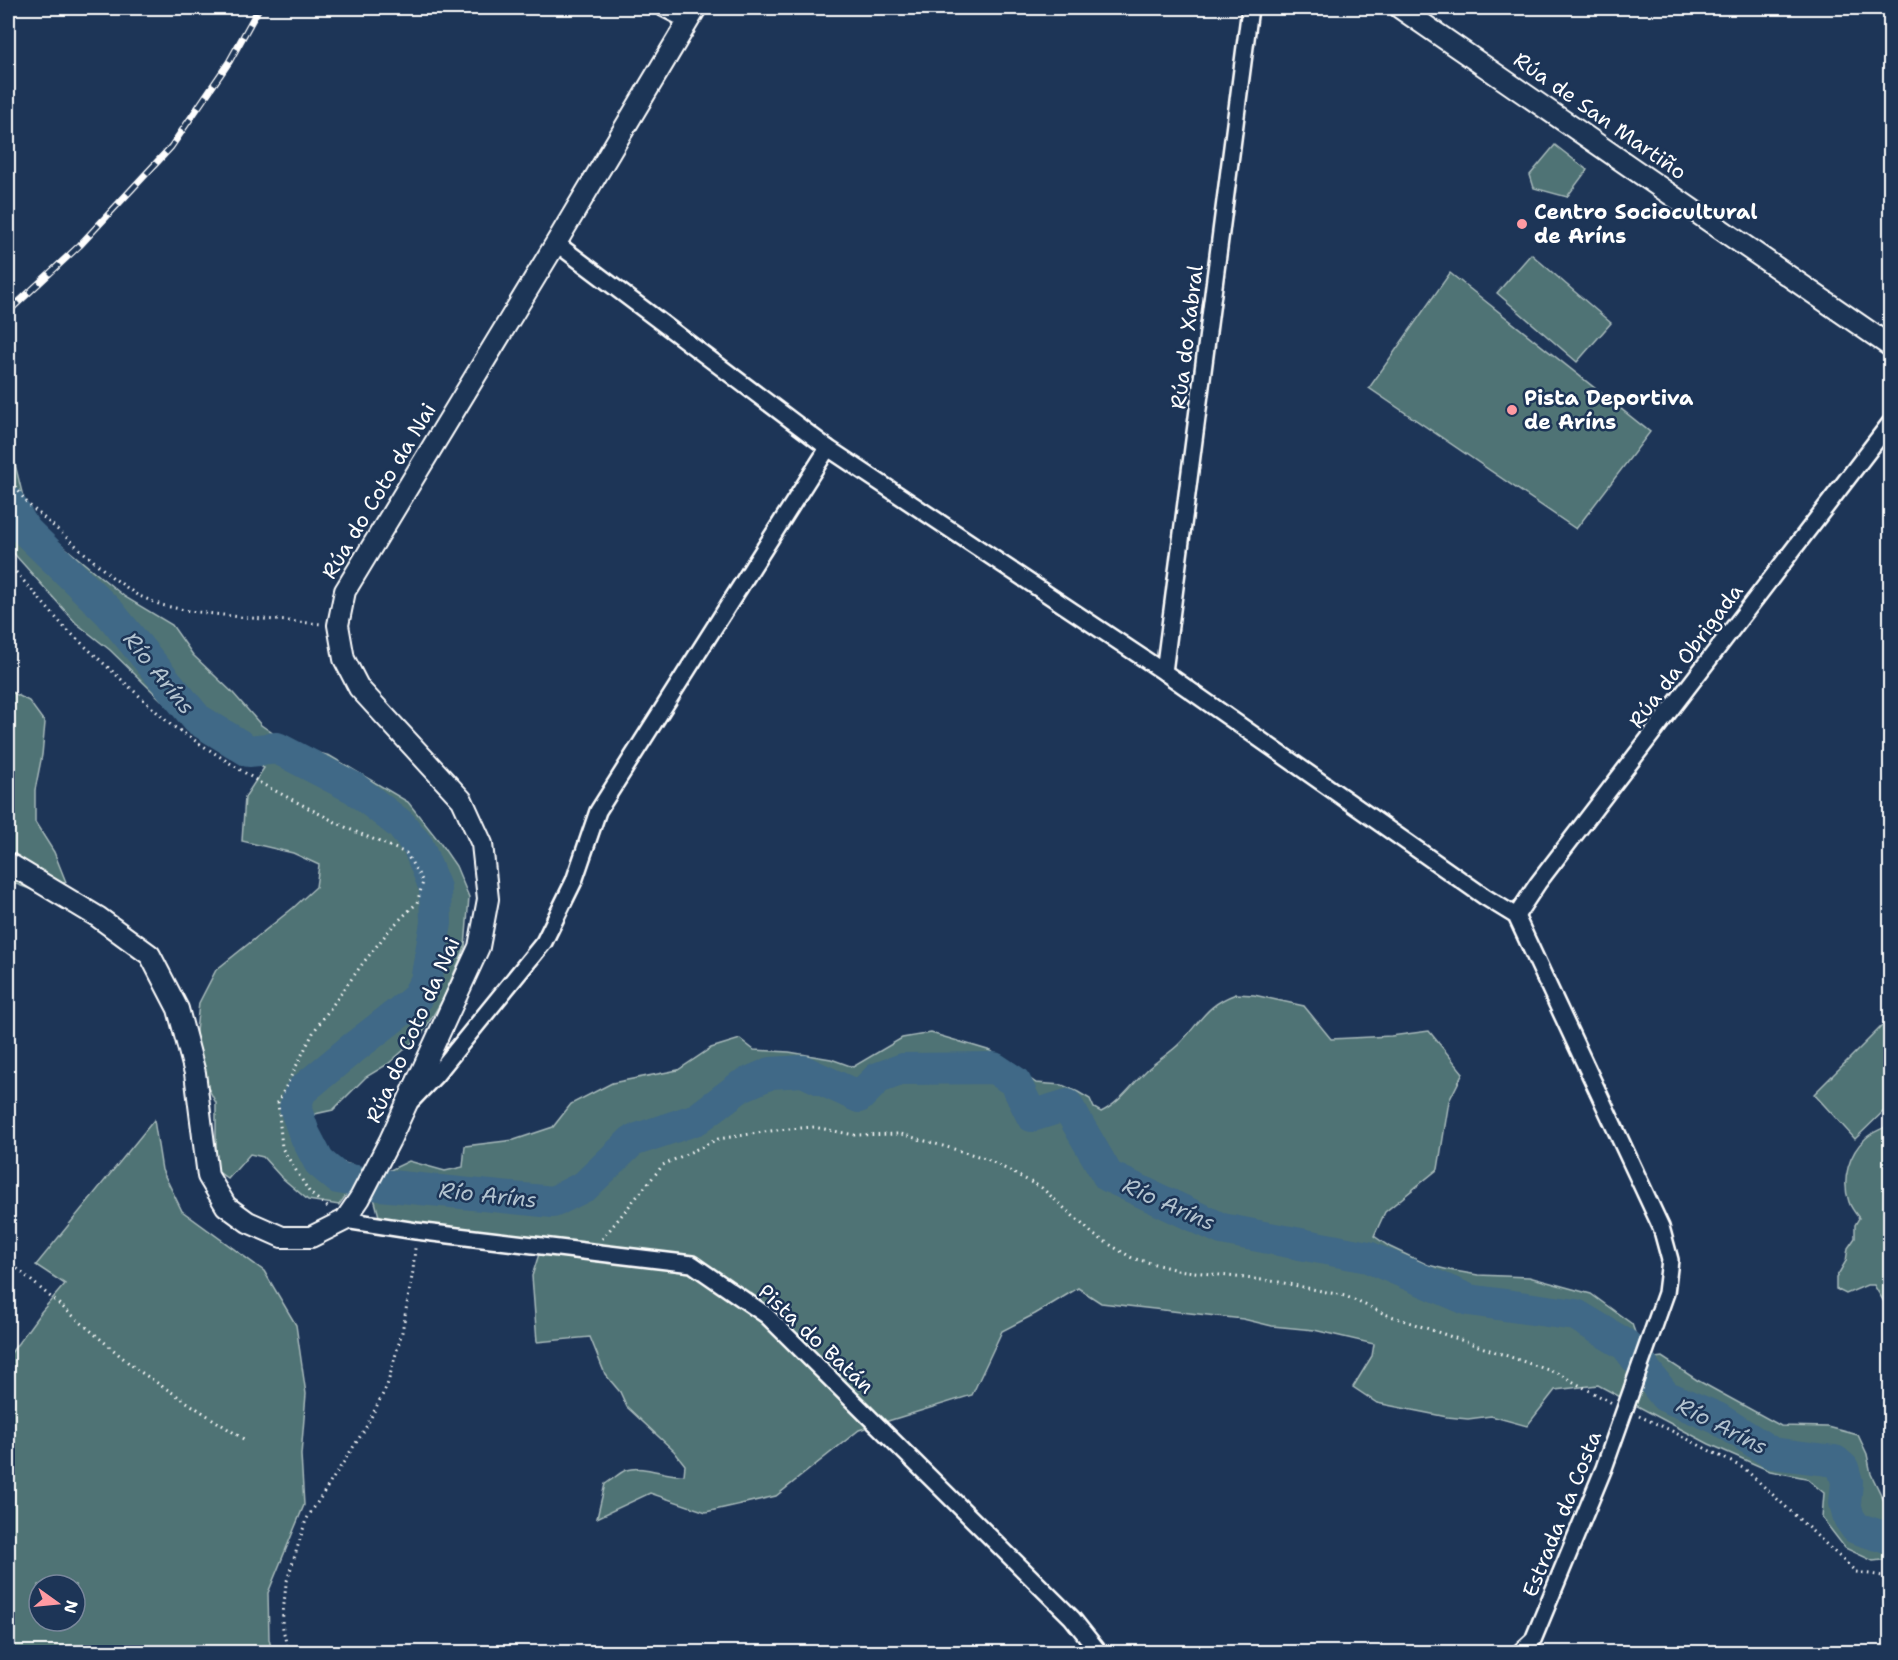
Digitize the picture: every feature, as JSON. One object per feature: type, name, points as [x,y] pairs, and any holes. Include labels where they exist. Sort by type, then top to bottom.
[{"type":"street","name":"Rúa do Coto da Nai","points":[[345,1220],[360,1198],[390,1140],[479,947],[488,899],[482,844],[462,800],[359,688],[344,659],[338,625],[345,591],[692,14],[663,8]]},
{"type":"street","name":"Rúa do Xabral","points":[[1164,672],[1250,8]]},
{"type":"street","name":"Rúa de San Martiño","points":[[1400,8],[1890,346]]},
{"type":"street","points":[[556,243],[828,448],[1164,672],[1485,897],[1516,916]]},
{"type":"street","name":"Rúa da Obrigada","points":[[1516,916],[1538,884],[1890,423]]},
{"type":"street","points":[[403,1108],[436,1075],[544,942],[574,881],[598,811],[828,448]]},
{"type":"street","points":[[8,863],[98,917],[150,955],[178,1009],[195,1073],[208,1176],[226,1206],[248,1222],[282,1238],[311,1237],[345,1220]]},
{"type":"street","name":"Estrada da Costa","points":[[1516,916],[1661,1227],[1670,1260],[1666,1293],[1605,1468],[1533,1640],[1520,1653]]},
{"type":"street","name":"Pista do Batán","points":[[345,1220],[416,1231],[692,1264],[766,1315],[1072,1618],[1099,1653]]},
{"type":"path","points":[[8,477],[28,504],[112,577],[137,595],[189,611],[240,618],[338,625]]},
{"type":"path","points":[[8,562],[64,627],[171,725],[262,784],[348,829],[406,853],[423,882],[417,903],[391,928],[314,1031],[278,1102],[282,1148],[310,1193],[345,1220]]},
{"type":"path","points":[[592,1251],[663,1165],[718,1139],[814,1127],[854,1135],[901,1134],[985,1158],[1042,1188],[1094,1235],[1132,1258],[1177,1270],[1279,1282],[1345,1296],[1385,1314],[1557,1373],[1625,1410],[1668,1429],[1745,1469],[1856,1572],[1890,1577]]},
{"type":"path","points":[[288,1653],[282,1624],[286,1584],[306,1521],[365,1429],[387,1386],[402,1332],[412,1281],[416,1231]]},
{"type":"path","points":[[8,1261],[136,1369],[245,1440]]},
{"type":"green space","points":[[1555,145],[1587,170],[1567,197],[1534,188],[1530,175]]},
{"type":"green space","points":[[1531,254],[1611,323],[1577,362],[1497,293]]},
{"type":"green space","name":"Pista Deportiva de Aríns","points":[[1450,273],[1650,432],[1576,529],[1369,388]]},
{"type":"green space","points":[[8,449],[13,456],[28,517],[125,597],[172,625],[193,655],[233,693],[261,725],[290,745],[330,756],[408,802],[456,866],[469,897],[465,947],[443,999],[422,1034],[388,1064],[366,1077],[333,1110],[315,1114],[309,1122],[338,1161],[358,1167],[350,1190],[339,1205],[308,1200],[281,1177],[263,1157],[250,1154],[228,1179],[216,1170],[216,1103],[206,1084],[195,1041],[199,1003],[216,970],[316,887],[319,865],[293,853],[242,841],[245,797],[264,768],[190,728],[110,650],[76,623],[8,547]]},
{"type":"green space","points":[[8,690],[29,701],[45,723],[35,790],[35,822],[54,852],[66,882],[40,893],[8,881]]},
{"type":"green space","points":[[1236,994],[1254,995],[1304,1006],[1331,1039],[1391,1036],[1429,1031],[1463,1073],[1449,1101],[1438,1169],[1385,1212],[1374,1236],[1390,1247],[1428,1265],[1478,1275],[1529,1277],[1591,1294],[1632,1324],[1638,1341],[1655,1358],[1662,1357],[1697,1380],[1781,1426],[1828,1427],[1858,1435],[1867,1454],[1871,1474],[1886,1505],[1890,1507],[1890,1559],[1873,1561],[1845,1548],[1822,1518],[1824,1493],[1806,1478],[1770,1471],[1709,1444],[1598,1385],[1555,1390],[1527,1426],[1491,1416],[1468,1419],[1447,1417],[1377,1403],[1353,1387],[1372,1356],[1374,1344],[1314,1330],[1272,1326],[1243,1319],[1101,1303],[1078,1288],[1002,1331],[972,1395],[859,1430],[776,1496],[706,1512],[650,1493],[597,1518],[605,1484],[623,1471],[648,1469],[684,1475],[685,1465],[674,1451],[627,1407],[620,1392],[605,1374],[590,1337],[537,1342],[532,1276],[539,1254],[525,1237],[416,1224],[379,1216],[374,1198],[388,1171],[409,1161],[445,1171],[463,1167],[465,1146],[514,1140],[553,1127],[571,1104],[612,1083],[678,1070],[711,1048],[740,1039],[754,1050],[789,1052],[831,1059],[853,1067],[902,1038],[931,1033],[991,1051],[1036,1083],[1062,1085],[1078,1092],[1090,1099],[1094,1108],[1101,1112],[1177,1046],[1211,1008]]},
{"type":"green space","points":[[1890,1018],[1890,1105],[1855,1139],[1814,1094]]},
{"type":"green space","points":[[154,1120],[162,1170],[182,1211],[264,1271],[296,1325],[306,1394],[301,1455],[304,1505],[268,1593],[269,1639],[272,1652],[8,1652],[8,1357],[65,1284],[36,1265]]},
{"type":"green space","points":[[1890,1124],[1890,1305],[1884,1302],[1874,1285],[1867,1285],[1846,1294],[1836,1289],[1836,1278],[1846,1261],[1848,1248],[1855,1238],[1855,1225],[1859,1218],[1847,1194],[1848,1167],[1860,1144],[1871,1134]]},
{"type":"waterway","name":"Río Aríns","points":[[8,501],[25,530],[109,612],[197,719],[249,751],[277,748],[354,788],[401,825],[418,846],[435,888],[436,923],[426,981],[415,1000],[301,1091],[295,1107],[304,1133],[319,1162],[338,1178],[380,1185],[553,1202],[585,1186],[632,1141],[697,1119],[741,1086],[771,1073],[803,1071],[859,1097],[878,1078],[903,1069],[994,1068],[1015,1082],[1032,1116],[1067,1105],[1108,1176],[1222,1229],[1368,1257],[1469,1300],[1576,1315],[1626,1345],[1665,1396],[1717,1418],[1772,1453],[1835,1461],[1843,1468],[1847,1482],[1845,1503],[1849,1518],[1856,1528],[1890,1539]]},
{"type":"railway","points":[[8,312],[80,245],[171,147],[229,62],[259,8]]},
{"type":"place","name":"Centro Sociocultural de Aríns","points":[[1522,224]]},
{"type":"place","name":"Pista Deportiva de Aríns","points":[[1512,410]]}]
